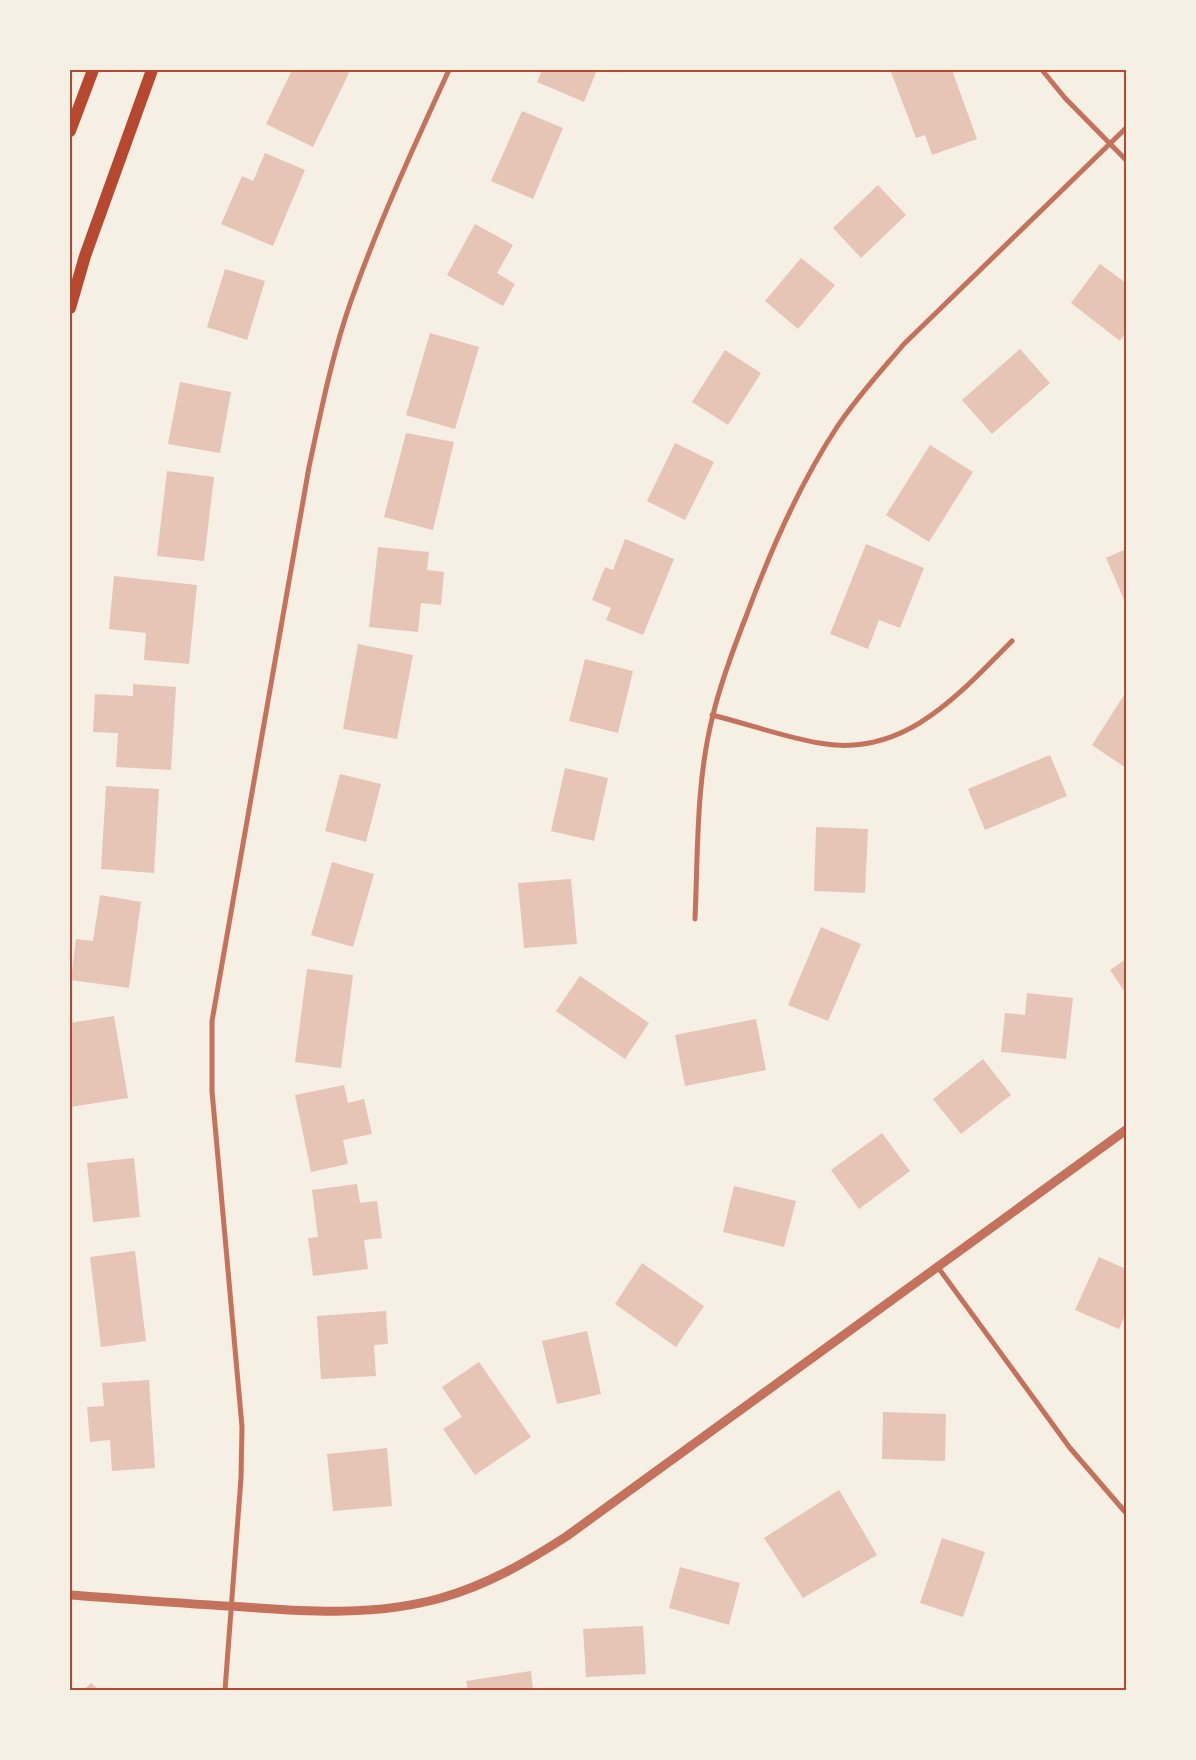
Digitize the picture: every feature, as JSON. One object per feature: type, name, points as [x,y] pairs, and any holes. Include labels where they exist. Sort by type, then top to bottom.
[{"type":"main road","points":[[70,131],[93,70]]},
{"type":"main road","points":[[70,308],[85,256],[152,70]]},
{"type":"street","points":[[225,1690],[241,1478],[242,1427],[212,1091],[212,1021],[308,467],[327,383],[350,303],[383,215],[449,70]]},
{"type":"street","points":[[1042,70],[1065,98],[1126,160]]},
{"type":"street","points":[[695,919],[702,781],[712,715],[735,646],[768,558],[806,478],[838,426],[871,381],[904,344],[1126,128]]},
{"type":"street","points":[[712,715],[820,744],[871,743],[917,727],[935,715],[1012,641]]},
{"type":"street","points":[[70,1595],[324,1612],[374,1611],[441,1598],[496,1578],[525,1563],[567,1536],[1126,1130]]},
{"type":"street","points":[[937,1266],[1070,1448],[1126,1513]]},
{"type":"building","points":[[292,70],[343,70],[349,73],[313,147],[266,124]]},
{"type":"building","points":[[542,70],[597,70],[584,102],[537,82]]},
{"type":"building","points":[[896,70],[952,70],[977,139],[932,155],[925,135],[916,138],[891,72]]},
{"type":"building","points":[[522,111],[563,128],[533,199],[491,181]]},
{"type":"building","points":[[265,153],[305,170],[273,246],[221,224],[242,176],[253,181]]},
{"type":"building","points":[[878,185],[906,215],[861,258],[833,228]]},
{"type":"building","points":[[475,224],[513,245],[497,273],[515,284],[503,306],[447,275]]},
{"type":"building","points":[[801,258],[835,285],[798,329],[765,301]]},
{"type":"building","points":[[1100,264],[1126,283],[1126,332],[1120,341],[1071,303]]},
{"type":"building","points":[[225,269],[265,281],[247,340],[207,327]]},
{"type":"building","points":[[430,333],[479,347],[455,429],[406,415]]},
{"type":"building","points":[[1020,349],[1050,383],[992,434],[962,400]]},
{"type":"building","points":[[725,350],[761,373],[728,425],[692,402]]},
{"type":"building","points":[[180,382],[231,392],[220,453],[168,444]]},
{"type":"building","points":[[406,433],[454,442],[433,530],[384,517]]},
{"type":"building","points":[[675,443],[714,462],[685,520],[647,501]]},
{"type":"building","points":[[930,445],[973,472],[929,542],[886,515]]},
{"type":"building","points":[[167,471],[214,477],[204,561],[157,556]]},
{"type":"building","points":[[625,539],[674,559],[643,635],[606,620],[611,608],[592,600],[605,567],[613,570]]},
{"type":"building","points":[[866,544],[924,568],[900,628],[879,620],[868,649],[830,634]]},
{"type":"building","points":[[378,547],[429,552],[427,570],[444,572],[441,605],[421,603],[418,632],[369,627]]},
{"type":"building","points":[[1126,549],[1126,604],[1106,558]]},
{"type":"building","points":[[114,576],[197,585],[189,664],[144,660],[146,633],[109,629]]},
{"type":"building","points":[[358,644],[413,655],[397,739],[343,729]]},
{"type":"building","points":[[585,659],[633,671],[618,733],[569,721]]},
{"type":"building","points":[[133,684],[176,687],[171,770],[116,767],[118,733],[93,732],[95,694],[133,696]]},
{"type":"building","points":[[1126,692],[1126,768],[1092,745]]},
{"type":"building","points":[[1050,755],[1067,796],[985,830],[968,789]]},
{"type":"building","points":[[565,768],[608,778],[594,841],[551,831]]},
{"type":"building","points":[[340,774],[381,784],[366,842],[325,831]]},
{"type":"building","points":[[106,786],[159,789],[154,873],[101,869]]},
{"type":"building","points":[[816,827],[868,829],[865,893],[814,891]]},
{"type":"building","points":[[332,862],[374,874],[353,947],[311,935]]},
{"type":"building","points":[[571,879],[577,944],[524,948],[518,883]]},
{"type":"building","points":[[100,895],[141,902],[129,988],[71,980],[76,939],[93,941]]},
{"type":"building","points":[[821,927],[861,944],[828,1021],[788,1005]]},
{"type":"building","points":[[1126,959],[1126,994],[1110,970]]},
{"type":"building","points":[[307,969],[353,975],[341,1068],[295,1062]]},
{"type":"building","points":[[580,976],[649,1023],[625,1059],[556,1011]]},
{"type":"building","points":[[1027,993],[1073,998],[1066,1059],[1001,1052],[1005,1013],[1025,1015]]},
{"type":"building","points":[[114,1016],[128,1098],[70,1107],[70,1023]]},
{"type":"building","points":[[756,1019],[766,1070],[685,1086],[675,1035]]},
{"type":"building","points":[[983,1059],[1011,1095],[961,1134],[933,1099]]},
{"type":"building","points":[[344,1085],[348,1103],[364,1099],[372,1134],[343,1140],[348,1164],[311,1172],[295,1095]]},
{"type":"building","points":[[882,1133],[910,1171],[859,1209],[831,1170]]},
{"type":"building","points":[[134,1158],[140,1217],[93,1222],[87,1163]]},
{"type":"building","points":[[357,1184],[360,1203],[377,1201],[382,1238],[364,1240],[368,1269],[313,1276],[308,1238],[318,1237],[312,1190]]},
{"type":"building","points":[[734,1186],[796,1201],[784,1247],[723,1232]]},
{"type":"building","points":[[135,1251],[146,1341],[101,1347],[90,1257]]},
{"type":"building","points":[[1099,1257],[1126,1269],[1126,1313],[1119,1329],[1075,1310]]},
{"type":"building","points":[[642,1263],[704,1306],[676,1347],[615,1304]]},
{"type":"building","points":[[386,1311],[388,1344],[374,1345],[376,1376],[321,1379],[317,1316]]},
{"type":"building","points":[[587,1331],[601,1394],[557,1404],[542,1341]]},
{"type":"building","points":[[479,1362],[531,1437],[475,1475],[443,1429],[462,1417],[442,1387]]},
{"type":"building","points":[[149,1380],[155,1468],[112,1471],[110,1440],[90,1442],[87,1407],[104,1406],[102,1383]]},
{"type":"building","points":[[883,1412],[946,1414],[945,1461],[882,1459]]},
{"type":"building","points":[[387,1448],[392,1506],[333,1511],[327,1454]]},
{"type":"building","points":[[839,1490],[877,1555],[803,1598],[764,1538]]},
{"type":"building","points":[[942,1538],[985,1552],[963,1617],[920,1603]]},
{"type":"building","points":[[680,1567],[740,1583],[729,1625],[669,1608]]},
{"type":"building","points":[[643,1626],[646,1674],[586,1677],[583,1629]]},
{"type":"building","points":[[531,1671],[533,1690],[468,1690],[466,1681]]},
{"type":"building","points":[[91,1683],[99,1690],[84,1690]]}]
